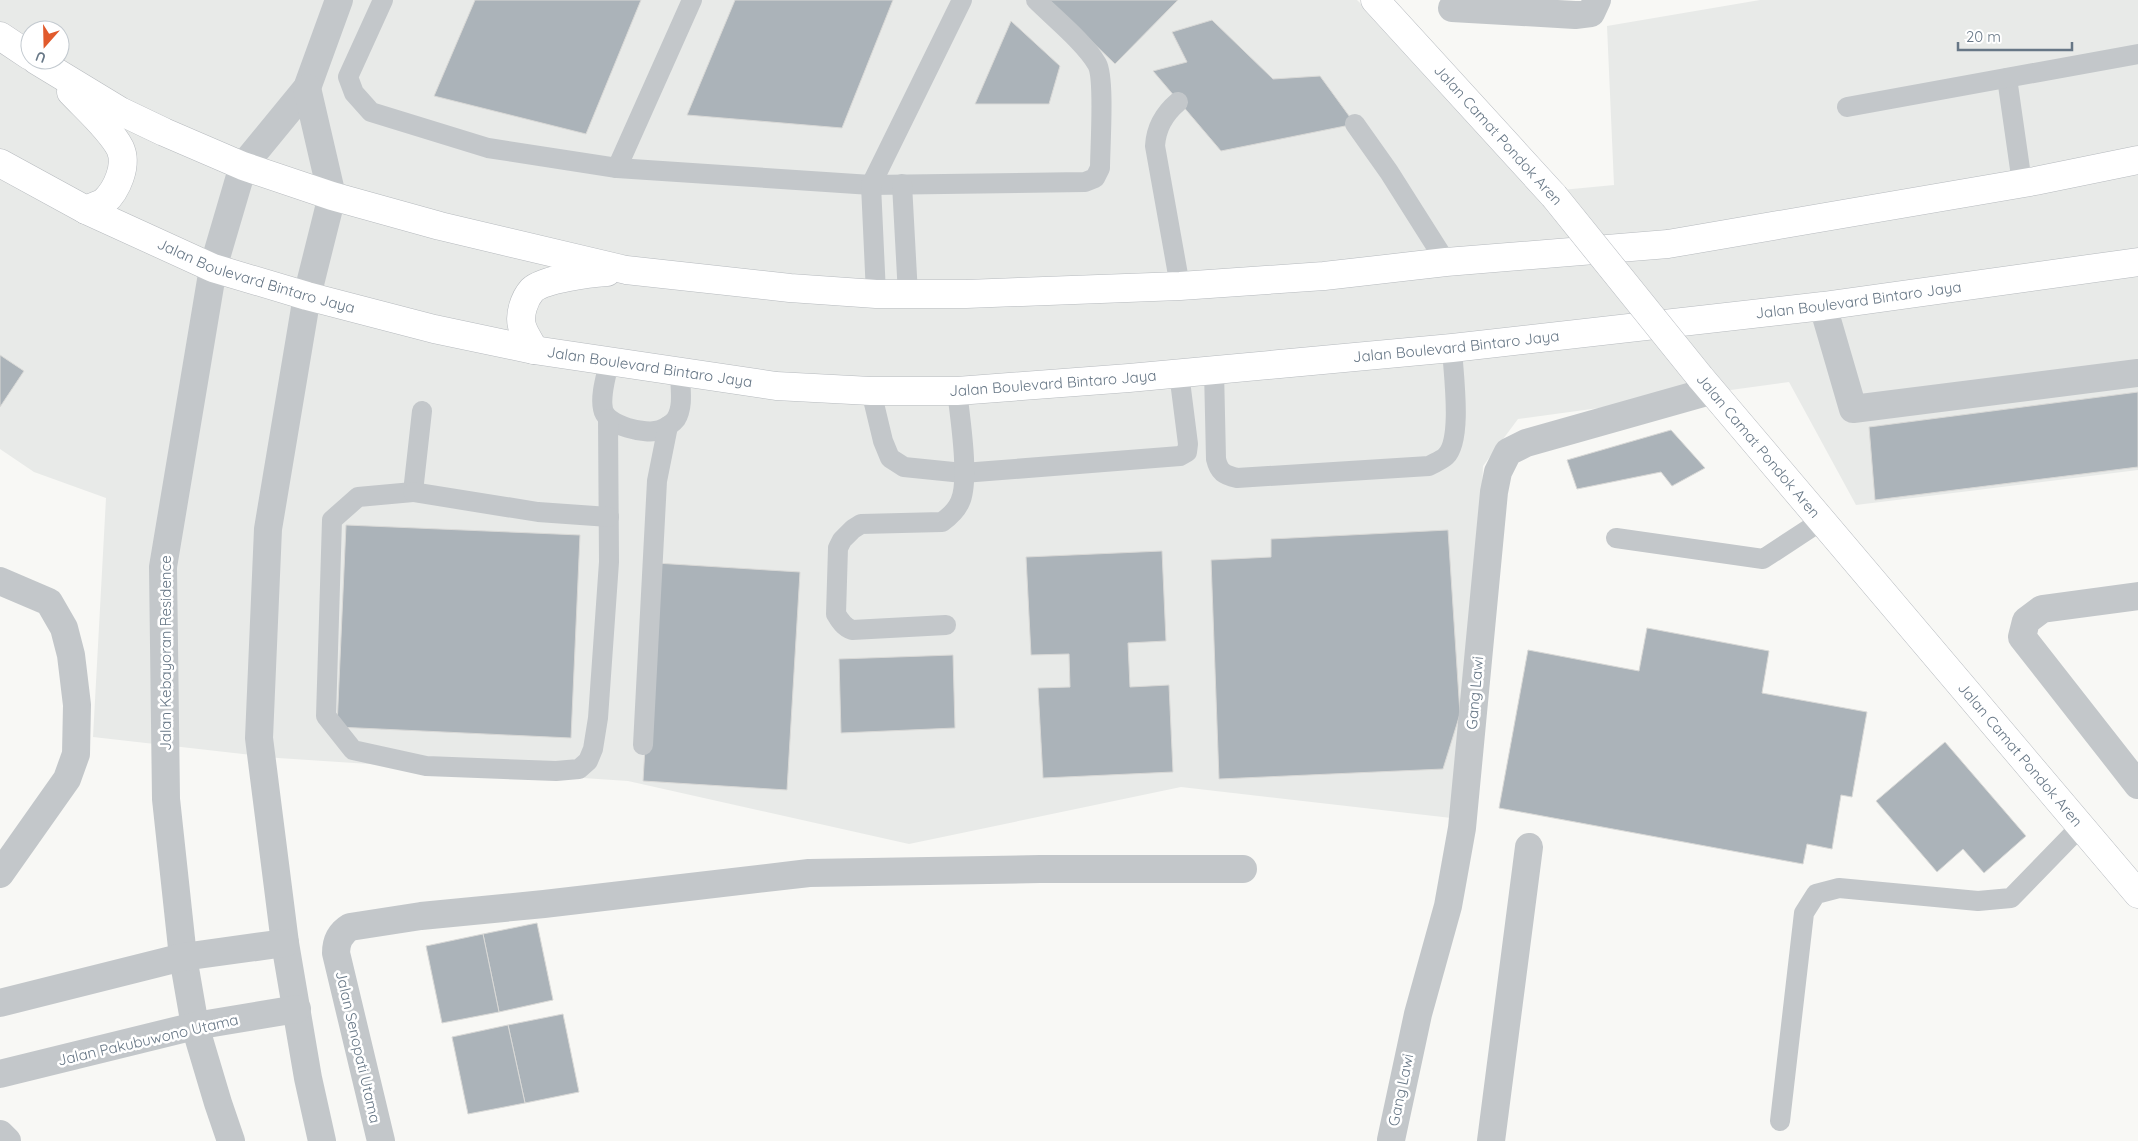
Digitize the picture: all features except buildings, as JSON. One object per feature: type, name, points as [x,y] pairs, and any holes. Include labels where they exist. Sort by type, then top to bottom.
[{"type":"main road","name":"Jalan Camat Pondok Aren","points":[[1375,0],[1554,196],[1705,384],[2138,894]]},
{"type":"main road","points":[[0,36],[20,49]]},
{"type":"main road","points":[[47,70],[104,128],[120,149],[123,167],[117,183],[103,202],[86,210]]},
{"type":"main road","points":[[53,70],[120,111],[243,166],[332,196],[440,226],[626,270],[790,288],[876,294],[908,295],[1180,286],[1324,276],[1446,262],[1668,244],[2029,182],[2138,160]]},
{"type":"main road","name":"Jalan Boulevard Bintaro Jaya","points":[[0,163],[86,210],[213,268],[306,296],[434,329],[608,363],[776,386],[871,391],[957,391],[1452,348],[1823,306],[2138,262]]},
{"type":"main road","points":[[534,350],[522,326],[522,307],[532,290],[555,281],[585,274],[626,270]]},
{"type":"street","points":[[243,166],[307,88],[339,0]]},
{"type":"street","points":[[1452,8],[1574,15],[1591,13],[1597,1]]},
{"type":"street","points":[[307,88],[332,196],[306,296],[268,530],[259,738],[285,943],[308,1078],[322,1141]]},
{"type":"street","name":"Jalan Kebayoran Residence","points":[[231,1141],[195,1026],[184,957],[166,799],[163,567],[213,268],[243,166]]},
{"type":"street","points":[[1823,306],[1853,409],[2138,373]]},
{"type":"street","name":"Gang Lawi","points":[[1391,1140],[1418,1014],[1448,906],[1462,828],[1493,502],[1498,472],[1508,452],[1526,443],[1705,384]]},
{"type":"street","points":[[0,581],[48,602],[64,628],[71,655],[77,705],[76,754],[67,779],[0,874]]},
{"type":"street","points":[[2138,596],[2042,609],[2026,621],[2022,637],[2138,785]]},
{"type":"street","points":[[1490,1141],[1529,847]]},
{"type":"street","name":"Jalan Senopati Utama","points":[[380,1141],[336,953],[336,946],[342,931],[350,927],[421,916],[544,904],[809,873],[1040,869],[1243,869]]},
{"type":"street","points":[[0,1003],[184,957],[285,943]]},
{"type":"street","name":"Jalan Pakubuwono Utama","points":[[0,1074],[195,1026],[297,1009]]},
{"type":"street","points":[[0,1134],[7,1141]]},
{"type":"lane","points":[[383,0],[348,77],[354,93],[371,112],[488,148],[617,168],[871,185],[1085,182],[1095,178],[1100,168],[1101,81],[1098,66],[1090,55],[1036,0]]},
{"type":"lane","points":[[617,168],[692,0]]},
{"type":"lane","points":[[876,294],[871,185],[962,0]]},
{"type":"lane","points":[[1847,107],[2138,54]]},
{"type":"lane","points":[[2014,77],[2029,182]]},
{"type":"lane","points":[[1178,102],[1167,112],[1155,137],[1155,146],[1180,286]]},
{"type":"lane","points":[[1355,124],[1389,172],[1446,262]]},
{"type":"lane","points":[[902,184],[908,295]]},
{"type":"lane","points":[[1214,370],[1216,459],[1218,469],[1225,475],[1237,478],[1429,466],[1446,456],[1453,445],[1456,430],[1452,348]]},
{"type":"lane","points":[[608,363],[603,410],[608,419],[609,562],[598,718],[593,749],[588,761],[580,769],[556,770],[426,766],[353,750],[326,716],[332,520],[358,497],[413,492],[538,512],[608,517]]},
{"type":"lane","points":[[608,419],[626,427],[647,431],[659,431],[668,426],[676,419],[680,408],[680,373]]},
{"type":"lane","points":[[871,391],[882,440],[890,458],[904,467],[963,473],[1180,456],[1187,452],[1188,444],[1179,373]]},
{"type":"lane","points":[[946,625],[852,630],[848,628],[839,620],[836,614],[838,548],[847,534],[861,524],[942,522],[950,517],[960,503],[963,492],[957,391]]},
{"type":"lane","points":[[413,492],[422,411]]},
{"type":"lane","points":[[643,745],[657,480],[668,426]]},
{"type":"lane","points":[[1616,538],[1763,559],[1821,521]]},
{"type":"lane","points":[[1780,1121],[1804,913],[1816,894],[1839,888],[1978,901],[2011,898],[2080,826]]},
{"type":"shaded area","points":[[0,0],[1357,0],[1551,191],[1614,185],[1607,26],[1760,0],[2138,0],[2138,470],[1856,505],[1789,382],[1518,419],[1483,466],[1469,820],[1181,787],[909,844],[628,781],[278,758],[93,737],[106,498],[34,472],[0,449]]}]
